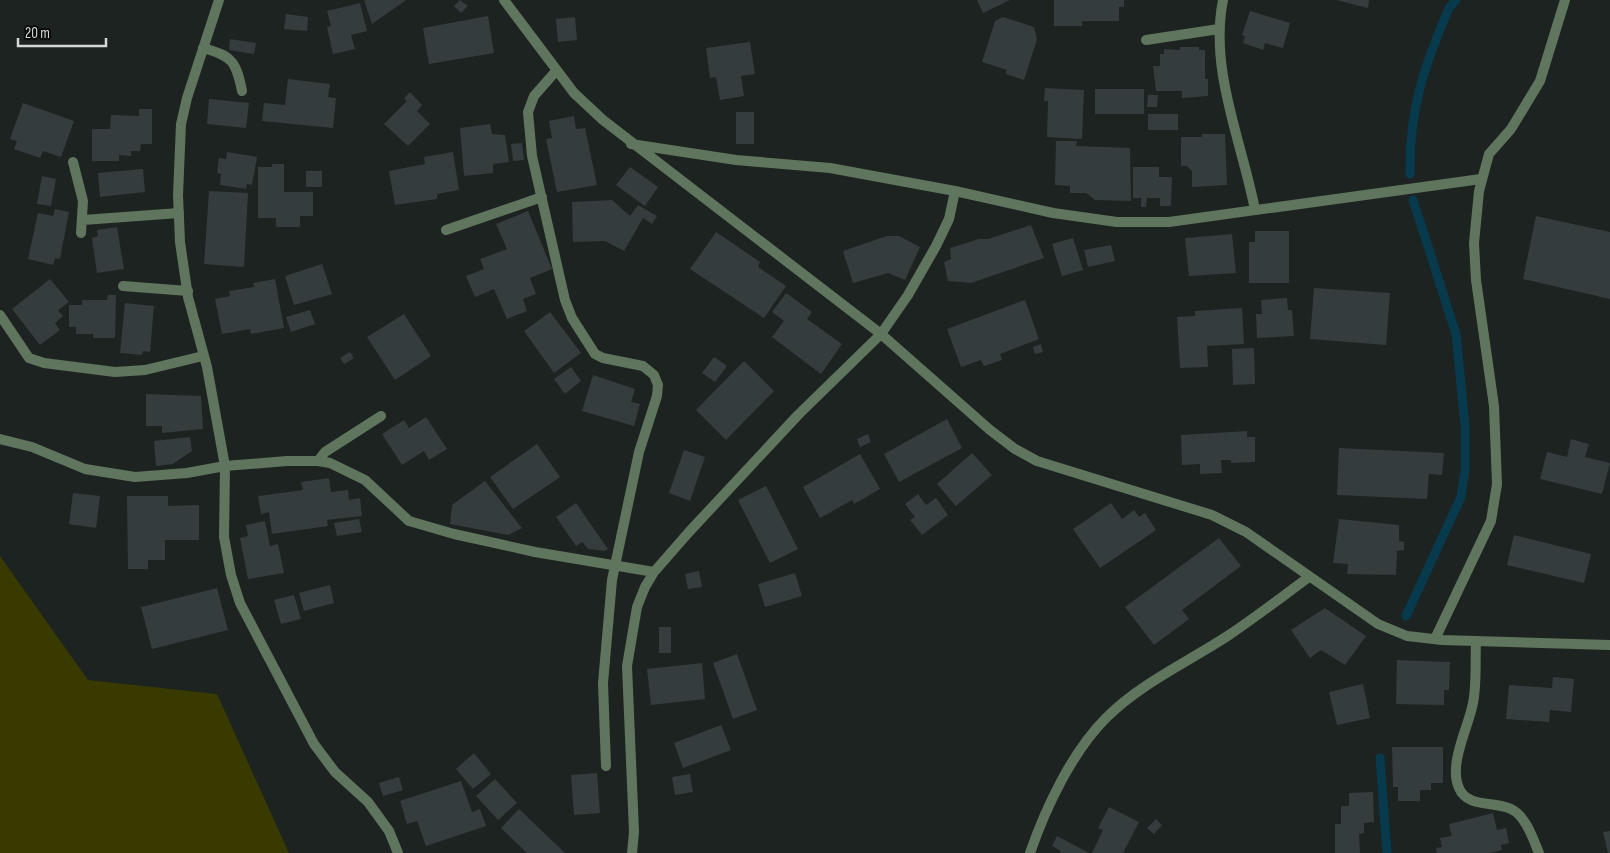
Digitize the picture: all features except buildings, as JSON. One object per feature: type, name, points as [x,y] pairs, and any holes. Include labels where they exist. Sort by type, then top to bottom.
[{"type":"street","points":[[219,0],[181,124],[178,161],[179,213],[180,242],[188,291],[225,466],[224,537],[231,575],[240,603],[314,744],[335,772],[368,802],[389,831],[398,853]]},
{"type":"street","points":[[504,0],[556,72],[574,93],[630,144],[881,334],[962,406],[1015,449],[1037,461],[1212,515],[1246,532],[1378,624],[1407,636],[1476,641],[1610,644]]},
{"type":"street","points":[[1223,0],[1219,29],[1221,62],[1256,210]]},
{"type":"street","points":[[1435,639],[1491,522],[1497,484],[1494,406],[1476,280],[1474,243],[1476,212],[1482,179],[1489,154],[1511,129],[1540,81],[1565,0]]},
{"type":"street","points":[[1146,40],[1219,29]]},
{"type":"street","points":[[203,48],[224,54],[234,62],[242,91]]},
{"type":"street","points":[[556,72],[534,96],[528,112],[532,156],[565,300],[572,318],[595,354],[603,358],[643,366],[654,376],[658,385],[657,396],[639,452],[615,565],[603,683],[606,766]]},
{"type":"street","points":[[630,144],[736,160],[830,168],[955,191],[1053,213],[1117,222],[1169,222],[1482,179]]},
{"type":"street","points":[[73,162],[83,200],[81,233]]},
{"type":"street","points":[[632,853],[634,832],[627,666],[637,607],[645,587],[654,572],[689,532],[798,415],[881,334],[908,295],[936,246],[949,219],[955,191]]},
{"type":"street","points":[[446,230],[542,197]]},
{"type":"street","points":[[83,220],[179,213]]},
{"type":"street","points":[[123,286],[188,291]]},
{"type":"street","points":[[0,315],[29,358],[44,363],[115,372],[145,370],[203,356]]},
{"type":"street","points":[[318,460],[325,452],[381,416]]},
{"type":"street","points":[[0,439],[32,447],[85,469],[105,474],[135,476],[163,476],[225,466],[318,460],[343,468],[365,480],[409,521],[454,534],[535,552],[654,572]]},
{"type":"street","points":[[1030,853],[1039,828],[1078,752],[1106,718],[1134,694],[1229,635],[1309,576]]},
{"type":"street","points":[[1476,641],[1474,701],[1460,748],[1456,775],[1458,787],[1465,796],[1483,804],[1510,808],[1529,829],[1539,853]]},
{"type":"shaded area","points":[[0,556],[88,680],[217,694],[289,853],[0,853]]},
{"type":"waterway","points":[[1410,174],[1412,129],[1415,108],[1425,69],[1449,8],[1456,0]]},
{"type":"waterway","points":[[1406,616],[1461,497],[1465,470],[1465,426],[1456,334],[1413,200]]},
{"type":"waterway","points":[[1380,758],[1387,853]]}]
